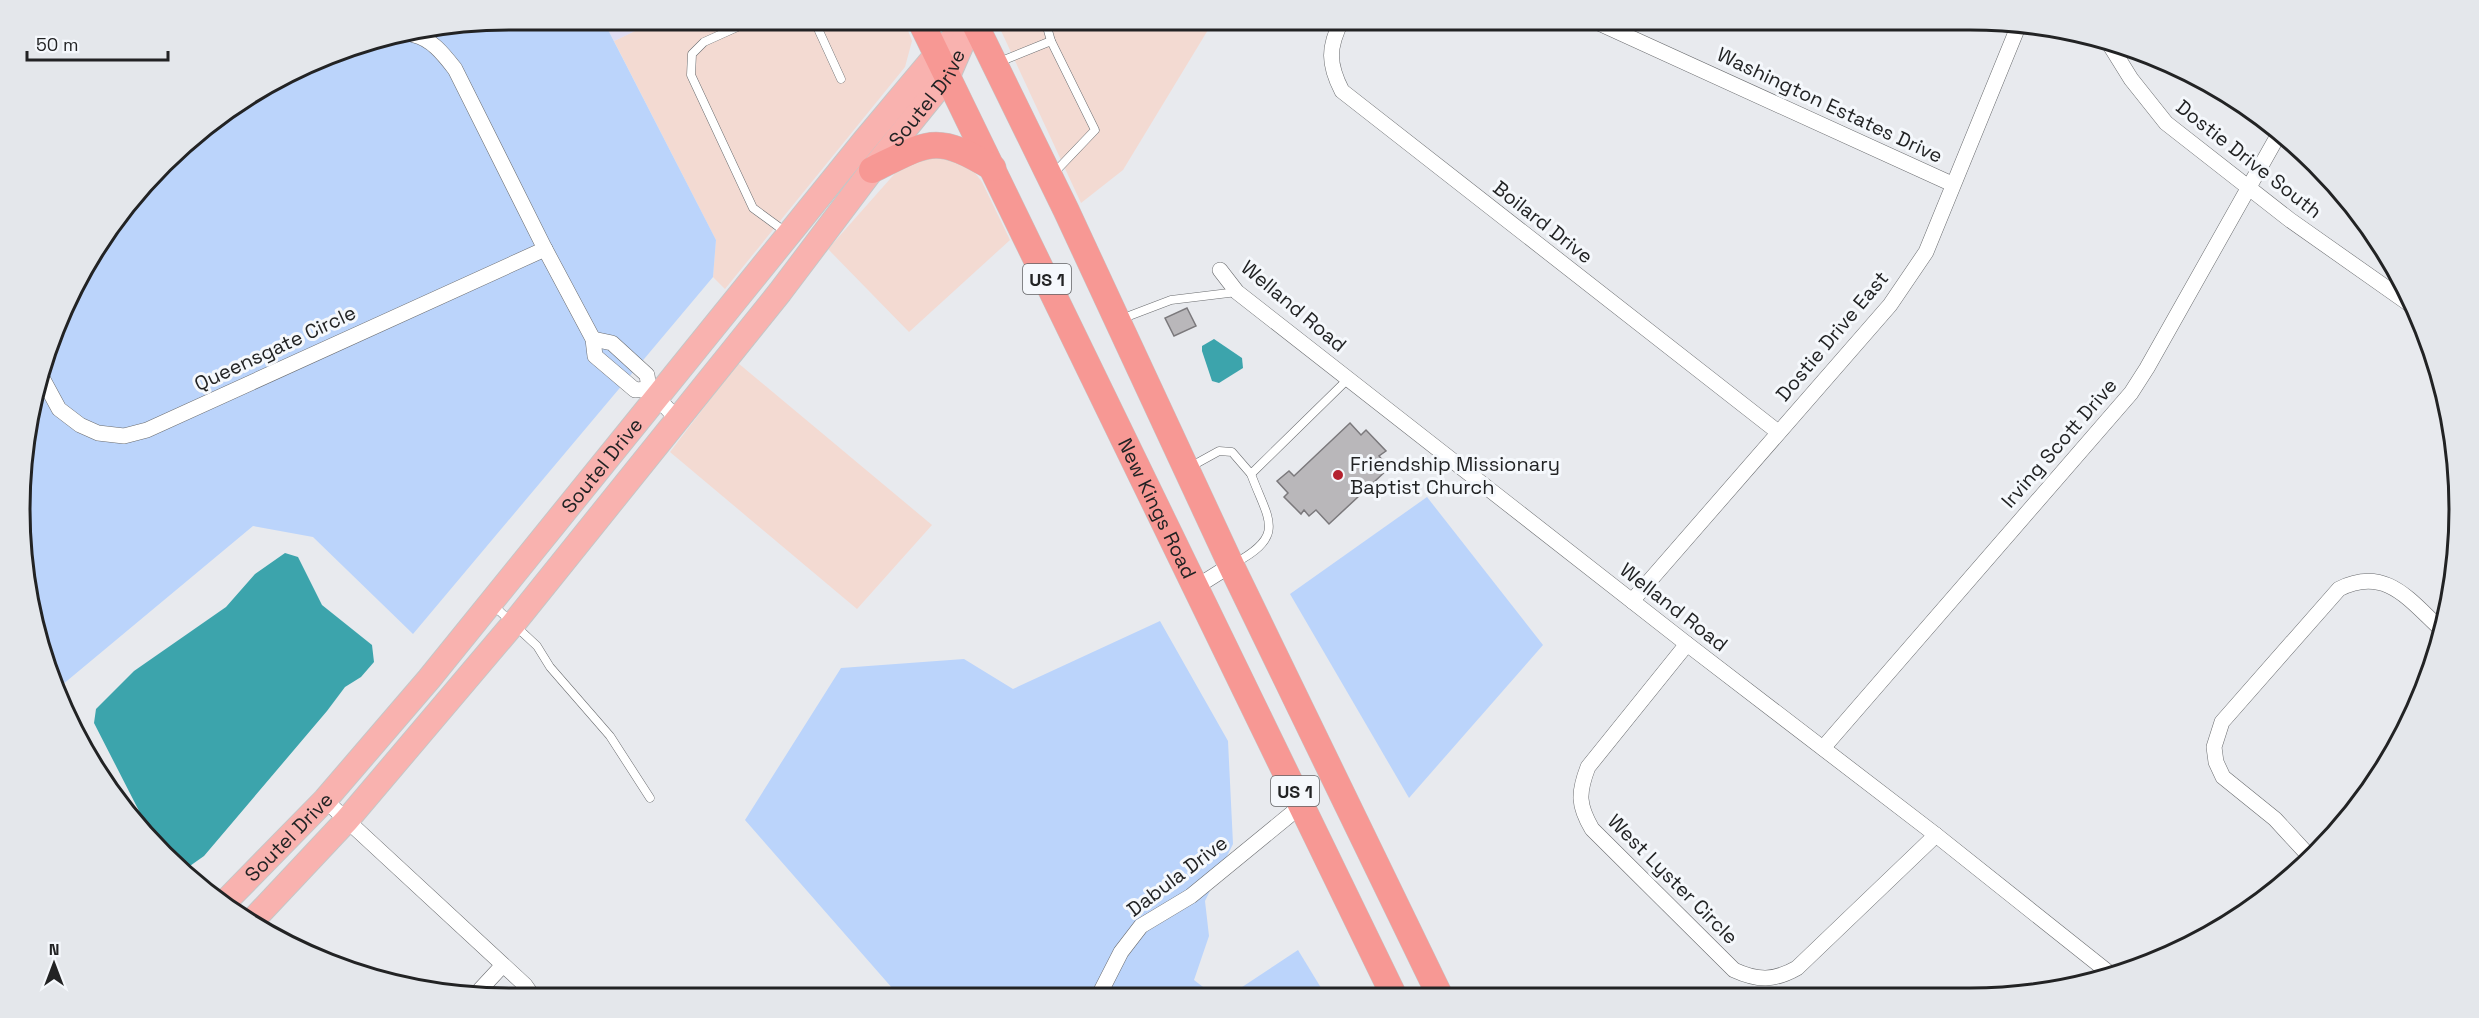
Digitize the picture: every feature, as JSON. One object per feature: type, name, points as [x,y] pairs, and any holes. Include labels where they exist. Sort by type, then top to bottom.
[{"type":"highway","name":"New Kings Road","points":[[925,30],[1390,988]]},
{"type":"highway","name":"US 1","points":[[978,30],[1050,177],[1231,565],[1436,988]]},
{"type":"highway","points":[[872,170],[922,146],[943,144],[971,155],[993,168]]},
{"type":"main road","name":"Soutel Drive","points":[[257,916],[347,820],[514,623],[678,421],[780,292],[872,170],[966,30]]},
{"type":"main road","name":"Soutel Drive","points":[[229,898],[325,800],[429,679],[654,393],[789,234],[943,65]]},
{"type":"street","name":"Boilard Drive","points":[[1337,30],[1331,48],[1332,72],[1342,91],[1778,432]]},
{"type":"street","name":"Washington Estates Drive","points":[[1614,30],[1952,184]]},
{"type":"street","name":"Dostie Drive East","points":[[1632,601],[1890,305],[1926,252],[2016,32]]},
{"type":"street","points":[[423,38],[440,50],[455,69],[593,339],[595,356],[635,390],[654,393],[678,421]]},
{"type":"street","name":"Dostie Drive South","points":[[2114,52],[2131,79],[2166,123],[2290,220],[2400,298]]},
{"type":"street","name":"Irving Scott Drive","points":[[1823,748],[2131,393],[2275,140]]},
{"type":"street","name":"Queensgate Circle","points":[[46,385],[59,409],[80,425],[98,433],[124,436],[147,430],[545,249]]},
{"type":"street","name":"Welland Road","points":[[1220,270],[1238,292],[1348,379],[1936,835],[2104,969]]},
{"type":"street","points":[[1196,587],[1231,565]]},
{"type":"street","points":[[2305,852],[2275,819],[2223,777],[2216,762],[2214,747],[2222,722],[2339,589],[2354,582],[2371,580],[2384,582],[2395,588],[2435,624]]},
{"type":"street","name":"West Lyster Circle","points":[[1687,644],[1588,767],[1581,785],[1580,801],[1584,816],[1592,830],[1734,970],[1748,977],[1763,980],[1782,977],[1797,968],[1936,835]]},
{"type":"street","points":[[325,800],[527,988]]},
{"type":"street","name":"Dabula Drive","points":[[1103,988],[1121,952],[1142,926],[1191,896],[1302,806]]},
{"type":"street","points":[[482,987],[503,965]]},
{"type":"lane","points":[[731,30],[704,42],[692,54],[691,75],[753,207],[789,234]]},
{"type":"lane","points":[[818,30],[840,79]]},
{"type":"lane","points":[[1048,30],[1051,41],[1095,130],[1050,177]]},
{"type":"lane","points":[[995,64],[1051,41]]},
{"type":"lane","points":[[1117,320],[1171,300],[1238,292]]},
{"type":"lane","points":[[1251,474],[1348,379]]},
{"type":"lane","points":[[1186,469],[1219,452],[1232,452],[1251,474],[1269,524],[1267,539],[1257,551],[1231,565]]},
{"type":"lane","points":[[490,602],[537,646],[550,667],[610,736],[650,798]]},
{"type":"shaded area","points":[[509,30],[608,30],[716,240],[713,277],[413,634],[313,537],[253,526],[63,684],[46,633],[34,572],[30,509],[34,446],[46,385],[66,326],[94,269],[129,217],[170,170],[217,129],[269,94],[326,66],[385,46],[446,34]]},
{"type":"shaded area","points":[[608,30],[637,30],[614,41]]},
{"type":"shaded area","points":[[637,30],[908,30],[912,41],[905,67],[725,289],[713,277],[716,240],[614,41]]},
{"type":"shaded area","points":[[1001,30],[1208,30],[1123,170],[1081,203]]},
{"type":"shaded area","points":[[932,152],[969,165],[982,182],[1010,240],[909,332],[828,249],[898,170]]},
{"type":"shaded area","points":[[1214,339],[1242,358],[1243,368],[1219,383],[1212,381],[1202,351],[1202,346]]},
{"type":"shaded area","points":[[738,363],[932,525],[857,609],[670,452]]},
{"type":"shaded area","points":[[1427,497],[1543,645],[1409,798],[1290,594]]},
{"type":"shaded area","points":[[285,553],[298,557],[322,605],[372,645],[374,662],[361,677],[345,687],[204,856],[190,866],[142,816],[94,723],[96,709],[134,671],[226,607],[255,574]]},
{"type":"shaded area","points":[[1160,621],[1228,741],[1233,844],[1205,901],[1209,936],[1194,980],[1204,988],[892,988],[745,820],[841,668],[964,659],[1013,689]]},
{"type":"shaded area","points":[[1298,950],[1321,988],[1241,988]]},
{"type":"building","points":[[1187,308],[1196,326],[1174,336],[1165,318]]},
{"type":"building","name":"Friendship Missionary Baptist Church","points":[[1350,423],[1361,435],[1366,430],[1386,451],[1379,456],[1389,468],[1329,524],[1316,510],[1309,516],[1304,510],[1301,514],[1284,497],[1288,493],[1277,481],[1289,471],[1294,476]]},
{"type":"place","name":"Friendship Missionary Baptist Church","points":[[1338,475]]}]
